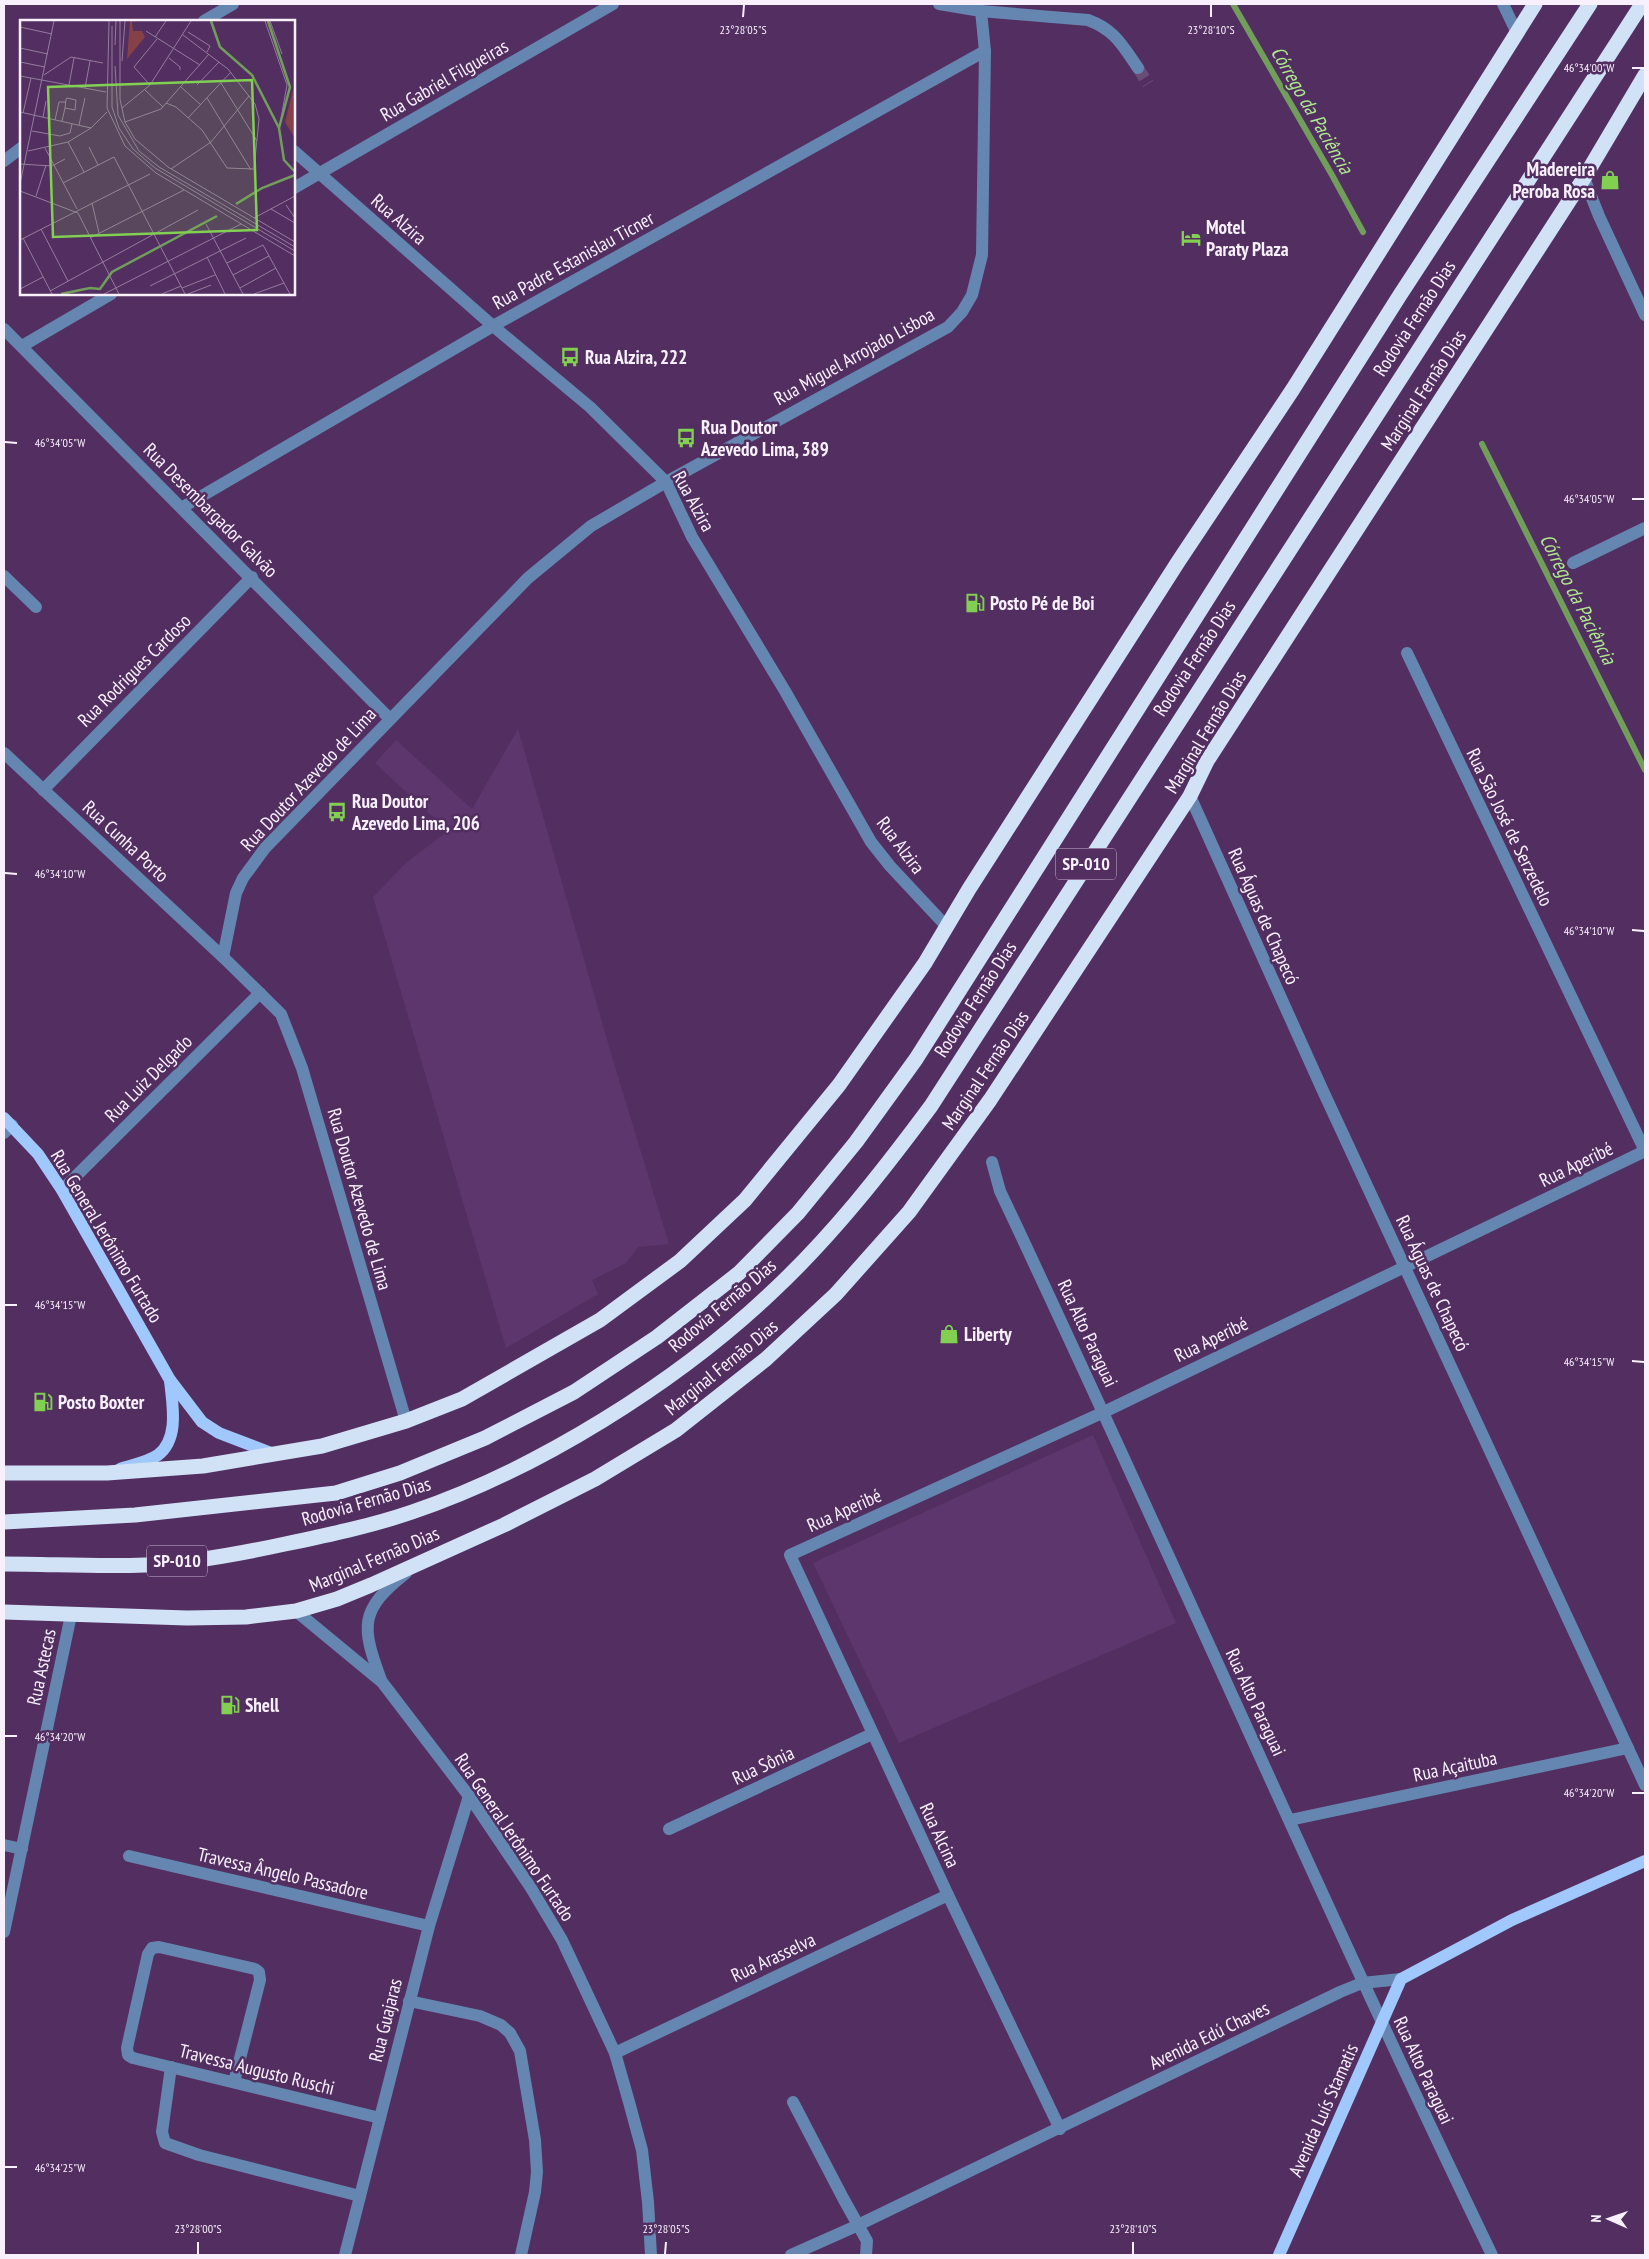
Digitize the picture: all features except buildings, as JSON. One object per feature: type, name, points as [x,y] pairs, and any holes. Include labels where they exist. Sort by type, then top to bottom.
[{"type":"highway","points":[[4,1473],[107,1473],[203,1466],[322,1446],[406,1421],[462,1399],[527,1364],[600,1320],[680,1261],[745,1200],[839,1085],[925,963],[968,889],[1178,562],[1293,388],[1536,4]]},
{"type":"highway","name":"Rodovia Fernão Dias","points":[[4,1522],[135,1516],[336,1493],[400,1473],[485,1438],[574,1392],[657,1337],[739,1273],[798,1213],[856,1142],[916,1059],[1395,303],[1590,4]]},
{"type":"highway","name":"Rodovia Fernão Dias","points":[[4,1564],[146,1565],[235,1555],[348,1531],[413,1512],[481,1484],[551,1450],[632,1401],[708,1347],[772,1292],[830,1234],[873,1183],[931,1106],[1642,4]]},
{"type":"highway","name":"Marginal Fernão Dias","points":[[4,1612],[187,1618],[246,1616],[296,1611],[337,1599],[504,1525],[594,1479],[676,1430],[766,1359],[836,1294],[909,1212],[990,1100],[1190,796],[1207,761],[1584,178],[1645,75]]},
{"type":"main road","name":"Rua General Jerônimo Furtado","points":[[7,1126],[38,1154],[62,1190],[170,1380],[202,1422],[219,1433],[276,1455]]},
{"type":"main road","name":"Rua General Jerônimo Furtado","points":[[107,1473],[156,1456],[164,1449],[173,1427],[170,1380]]},
{"type":"main road","name":"Avenida Edú Chaves","points":[[1401,1980],[1512,1920],[1645,1861]]},
{"type":"main road","name":"Avenida Luís Stamatis","points":[[1279,2255],[1401,1980]]},
{"type":"street","points":[[206,20],[234,4]]},
{"type":"street","name":"Rua Gabriel Filgueiras","points":[[295,187],[612,4]]},
{"type":"street","points":[[939,4],[981,11],[1088,20],[1104,26],[1116,36],[1138,68]]},
{"type":"street","points":[[1503,4],[1517,32]]},
{"type":"street","name":"Rua Miguel Arrojado Lisboa","points":[[666,482],[948,326],[962,312],[972,295],[982,255],[985,52],[981,11]]},
{"type":"street","name":"Rua Padre Estanislau Ticner","points":[[182,507],[493,326],[985,52]]},
{"type":"street","points":[[4,160],[20,149]]},
{"type":"street","name":"Rua Alzira","points":[[295,152],[493,326],[590,406],[666,482],[692,537],[785,691],[871,842],[890,866],[947,927]]},
{"type":"street","points":[[1584,178],[1599,216],[1645,315]]},
{"type":"street","points":[[22,346],[109,295]]},
{"type":"street","name":"Rua Desembargador Galvão","points":[[4,328],[252,577],[390,719]]},
{"type":"street","name":"Rua Doutor Azevedo de Lima","points":[[406,1421],[302,1068],[281,1014],[223,957],[236,893],[243,878],[276,836],[528,578],[592,526],[666,482]]},
{"type":"street","points":[[1573,564],[1645,528]]},
{"type":"street","points":[[4,576],[36,607]]},
{"type":"street","name":"Rua Rodrigues Cardoso","points":[[43,790],[252,577]]},
{"type":"street","name":"Rua São José de Serzedelo","points":[[1407,653],[1645,1151]]},
{"type":"street","name":"Rua Cunha Porto","points":[[4,753],[223,957]]},
{"type":"street","name":"Rua Águas de Chapecó","points":[[1190,796],[1404,1267],[1645,1785]]},
{"type":"street","name":"Rua Luiz Delgado","points":[[62,1190],[260,993]]},
{"type":"street","name":"Rua Aperibé","points":[[790,1555],[1104,1412],[1645,1151]]},
{"type":"street","name":"Rua Alto Paraguai","points":[[992,1162],[1000,1191],[1104,1412],[1290,1820],[1362,1983],[1492,2255]]},
{"type":"street","name":"Rua Alcina","points":[[790,1555],[872,1734],[1060,2129]]},
{"type":"street","name":"Rua General Jerônimo Furtado","points":[[382,1682],[368,1638],[369,1616],[376,1600],[389,1586],[418,1564]]},
{"type":"street","name":"Rua General Jerônimo Furtado","points":[[296,1611],[382,1682],[469,1796],[532,1888],[562,1940],[614,2053],[642,2150],[648,2202],[651,2255]]},
{"type":"street","name":"Rua Astecas","points":[[4,1932],[71,1615]]},
{"type":"street","name":"Rua Sônia","points":[[670,1829],[872,1734]]},
{"type":"street","name":"Rua Açaituba","points":[[1290,1820],[1628,1748]]},
{"type":"street","name":"Rua Guajaras","points":[[345,2255],[429,1926],[469,1796]]},
{"type":"street","points":[[4,1845],[22,1849]]},
{"type":"street","name":"Travessa Ângelo Passadore","points":[[129,1856],[429,1926]]},
{"type":"street","name":"Rua Arasselva","points":[[614,2053],[948,1895]]},
{"type":"street","name":"Travessa Augusto Ruschi","points":[[234,2082],[260,1980],[259,1972],[255,1969],[158,1947],[152,1948],[148,1954],[127,2053],[133,2058],[380,2118]]},
{"type":"street","name":"Avenida Edú Chaves","points":[[791,2255],[1060,2129],[1362,1983],[1401,1980]]},
{"type":"street","points":[[409,2001],[480,2016],[502,2025],[510,2033],[520,2052],[536,2140],[537,2172],[535,2192],[521,2255]]},
{"type":"street","points":[[171,2067],[162,2132],[165,2143],[199,2155],[360,2196]]},
{"type":"street","points":[[793,2102],[867,2241],[866,2255]]},
{"type":"shaded area","points":[[518,729],[612,1057],[669,1244],[638,1247],[626,1263],[592,1280],[598,1294],[506,1348],[373,897],[407,862],[448,831],[375,763],[396,740],[472,809]]},
{"type":"shaded area","points":[[1093,1435],[1176,1623],[899,1743],[813,1563]]},
{"type":"waterway","name":"Córrego da Paciência","points":[[1233,4],[1363,232]]},
{"type":"waterway","name":"Córrego da Paciência","points":[[1482,444],[1645,770]]},
{"type":"tunnel","points":[[1138,68],[1148,84]]},
{"type":"place","name":"Madereira Peroba Rosa","points":[[1610,180]]},
{"type":"place","name":"Motel Paraty Plaza","points":[[1191,238]]},
{"type":"place","name":"Rua Alzira, 222","points":[[570,357]]},
{"type":"place","name":"Rua Doutor Azevedo Lima, 389","points":[[686,438]]},
{"type":"place","name":"Posto Pé de Boi","points":[[975,603]]},
{"type":"place","name":"Rua Doutor Azevedo Lima, 206","points":[[337,812]]},
{"type":"place","name":"Liberty","points":[[949,1334]]},
{"type":"place","name":"Posto Boxter","points":[[43,1402]]},
{"type":"place","name":"Shell","points":[[230,1705]]}]
